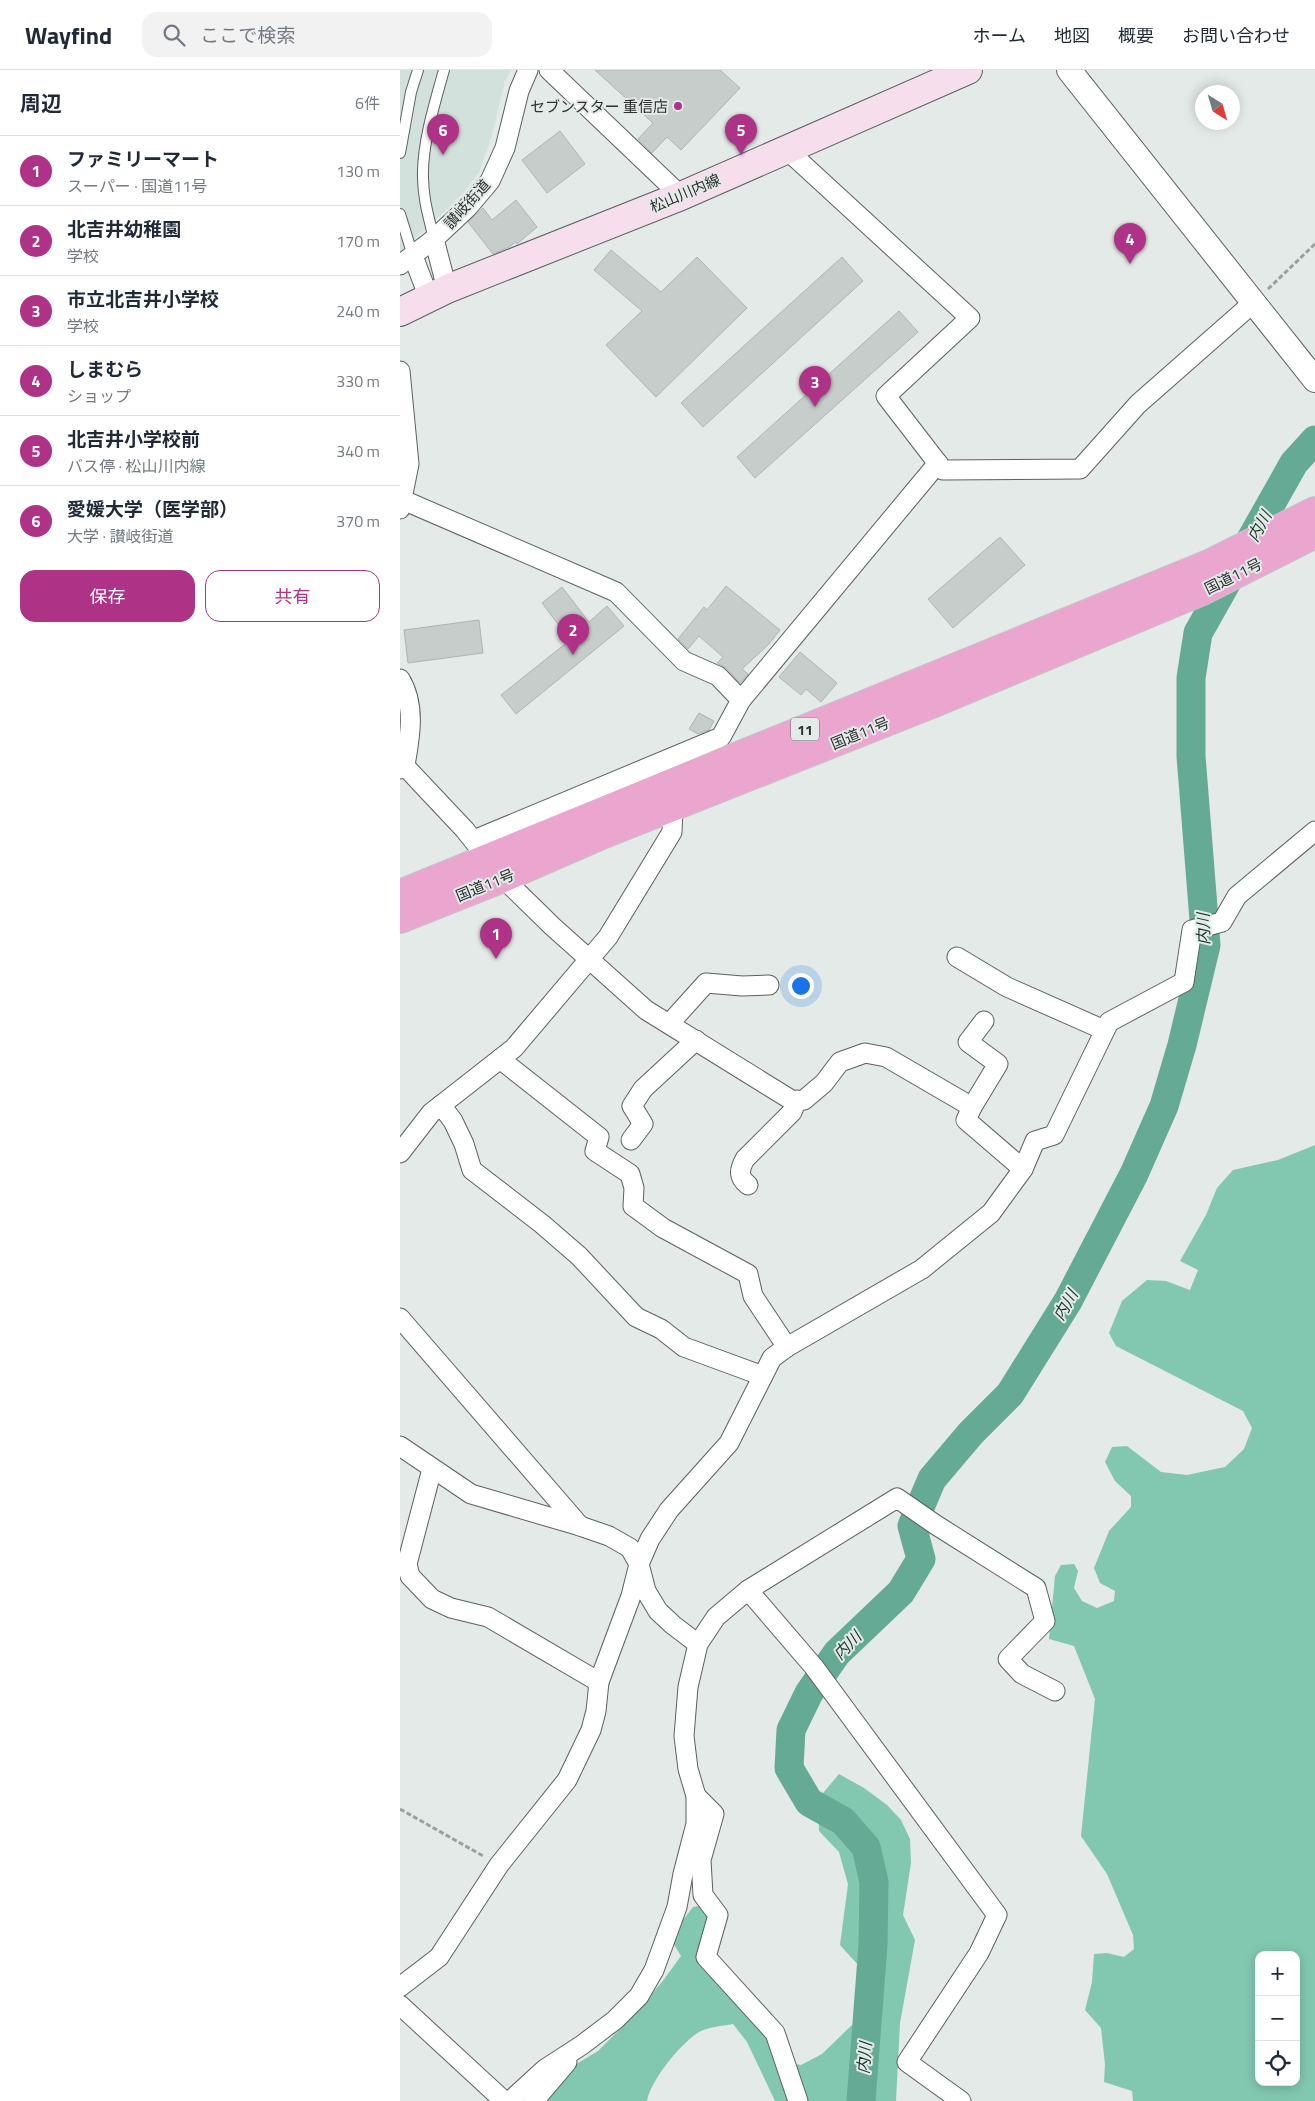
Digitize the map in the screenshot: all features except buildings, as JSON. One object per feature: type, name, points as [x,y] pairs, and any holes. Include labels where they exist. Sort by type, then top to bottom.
[{"type":"highway","name":"国道11号","points":[[400,894],[1209,564],[1315,511]]},
{"type":"highway","name":"国道11号","points":[[400,919],[488,859],[604,834],[674,808],[934,703],[1200,592],[1267,560],[1315,534]]},
{"type":"main road","name":"松山川内線","points":[[400,312],[438,293],[682,196],[968,70]]},
{"type":"street","name":"讃岐街道","points":[[406,260],[468,207],[490,181],[504,148],[519,91],[528,70]]},
{"type":"street","points":[[549,70],[682,196]]},
{"type":"street","points":[[1069,70],[1313,374]]},
{"type":"street","points":[[786,150],[970,318],[886,396],[943,470],[1080,468],[1138,404],[1254,302]]},
{"type":"street","points":[[434,238],[438,293]]},
{"type":"street","points":[[406,260],[438,293]]},
{"type":"street","points":[[400,371],[408,464],[401,505],[616,592],[684,661],[718,676],[741,700]]},
{"type":"street","points":[[488,859],[722,737],[741,700],[938,463]]},
{"type":"street","points":[[400,679],[406,689],[412,729],[402,765],[488,859],[589,958],[646,1010],[793,1101],[804,1100],[824,1083],[840,1062],[865,1053],[886,1057],[972,1107]]},
{"type":"street","points":[[400,1153],[431,1113],[514,1048],[608,936],[672,832],[674,808]]},
{"type":"street","points":[[400,1987],[439,1957],[499,1865],[567,1780],[590,1730],[596,1711],[599,1682],[631,1596],[639,1564],[650,1538],[669,1510],[729,1443],[772,1358],[787,1347],[922,1269],[991,1213],[1023,1169],[1035,1141],[1054,1134],[1104,1030],[1110,1022],[1184,982],[1192,930],[1222,922],[1236,896],[1315,831]]},
{"type":"street","points":[[957,957],[1007,987],[1104,1030]]},
{"type":"street","points":[[669,1024],[706,984],[769,985]]},
{"type":"street","points":[[984,1020],[968,1042],[998,1064],[966,1120],[1023,1169]]},
{"type":"street","points":[[632,1140],[643,1124],[632,1106],[639,1095],[643,1089],[696,1040]]},
{"type":"street","points":[[500,1059],[599,1137],[595,1150],[630,1174],[634,1188],[633,1206],[663,1228],[748,1274],[753,1296],[787,1347]]},
{"type":"street","points":[[748,1185],[743,1181],[740,1174],[741,1166],[745,1159],[792,1112],[797,1100]]},
{"type":"street","points":[[441,1105],[453,1121],[464,1144],[472,1170],[542,1224],[579,1256],[636,1317],[661,1329],[684,1347],[763,1376]]},
{"type":"street","points":[[400,1318],[580,1526]]},
{"type":"street","points":[[400,1446],[471,1494],[580,1526],[609,1536],[630,1548],[639,1564],[646,1591],[658,1611],[698,1644]]},
{"type":"street","points":[[432,1469],[407,1564],[410,1576],[432,1599],[451,1608],[488,1616],[599,1682]]},
{"type":"street","points":[[510,2101],[545,2069],[582,2046],[615,2020],[639,1996],[654,1970],[677,1906],[682,1874],[696,1824],[696,1796],[688,1769],[684,1736],[688,1687],[698,1644],[716,1617],[748,1590],[897,1498],[1036,1588],[1046,1622],[1008,1660],[1022,1674],[1055,1691]]},
{"type":"street","points":[[748,1590],[814,1667],[997,1915],[979,1953],[907,2062],[960,2101]]},
{"type":"street","points":[[696,1796],[714,1814],[701,1860],[703,1895],[718,1915],[706,1956],[775,2033],[798,2101]]},
{"type":"street","points":[[400,2005],[504,2101]]},
{"type":"street","points":[[534,2101],[582,2046]]},
{"type":"lane","points":[[400,153],[410,92],[418,70]]},
{"type":"lane","points":[[434,238],[426,210],[423,176],[430,122],[444,70]]},
{"type":"lane","points":[[400,214],[406,260]]},
{"type":"path","points":[[1254,302],[1315,244]]},
{"type":"path","points":[[400,1809],[499,1865]]},
{"type":"shaded area","points":[[400,70],[511,70],[505,81],[491,139],[479,172],[463,193],[400,252]]},
{"type":"green space","points":[[1315,1145],[1315,2101],[1133,2101],[1132,2091],[1104,2082],[1105,2064],[1101,2028],[1085,2010],[1092,1982],[1094,1954],[1107,1953],[1124,1957],[1134,1949],[1133,1935],[1107,1874],[1081,1836],[1095,1699],[1074,1646],[1049,1639],[1055,1576],[1061,1565],[1074,1564],[1078,1571],[1074,1588],[1082,1601],[1097,1608],[1114,1601],[1115,1591],[1100,1583],[1094,1568],[1109,1531],[1131,1507],[1131,1496],[1115,1481],[1105,1462],[1112,1447],[1127,1446],[1161,1472],[1187,1475],[1225,1467],[1244,1449],[1252,1428],[1243,1411],[1116,1346],[1109,1333],[1122,1301],[1147,1280],[1166,1281],[1190,1290],[1198,1270],[1180,1261],[1206,1215],[1217,1188],[1233,1170],[1278,1160]]},
{"type":"green space","points":[[839,1774],[864,1788],[887,1805],[901,1820],[910,1839],[911,1863],[903,1915],[915,1940],[900,2023],[896,2101],[775,2101],[747,2042],[733,2024],[699,2032],[683,2045],[660,2073],[647,2101],[526,2101],[538,2087],[598,2051],[662,1982],[681,1956],[673,1943],[683,1920],[693,1907],[704,1905],[711,1917],[701,1958],[789,2063],[801,2065],[822,2054],[854,2023],[871,2021],[876,2010],[877,2000],[874,1990],[863,1971],[840,1945],[848,1884],[839,1852],[819,1831],[818,1799]]},
{"type":"waterway","name":"内川","points":[[861,2101],[873,1945],[874,1882],[866,1847],[843,1821],[809,1802],[789,1768],[791,1730],[809,1693],[837,1653],[901,1592],[921,1559],[912,1526],[932,1479],[971,1433],[1010,1394],[1068,1301],[1134,1174],[1164,1106],[1182,1045],[1206,945],[1191,756],[1191,678],[1198,633],[1294,463],[1315,440]]},
{"type":"place","name":"セブンスター 重信店","points":[[678,106]]},
{"type":"place","name":"愛媛大学（医学部）","points":[[443,155]]},
{"type":"place","name":"北吉井小学校前","points":[[741,155]]},
{"type":"place","name":"しまむら","points":[[1130,264]]},
{"type":"place","name":"市立北吉井小学校","points":[[815,407]]},
{"type":"place","name":"北吉井幼稚園","points":[[573,655]]},
{"type":"place","name":"ファミリーマート","points":[[496,959]]}]
